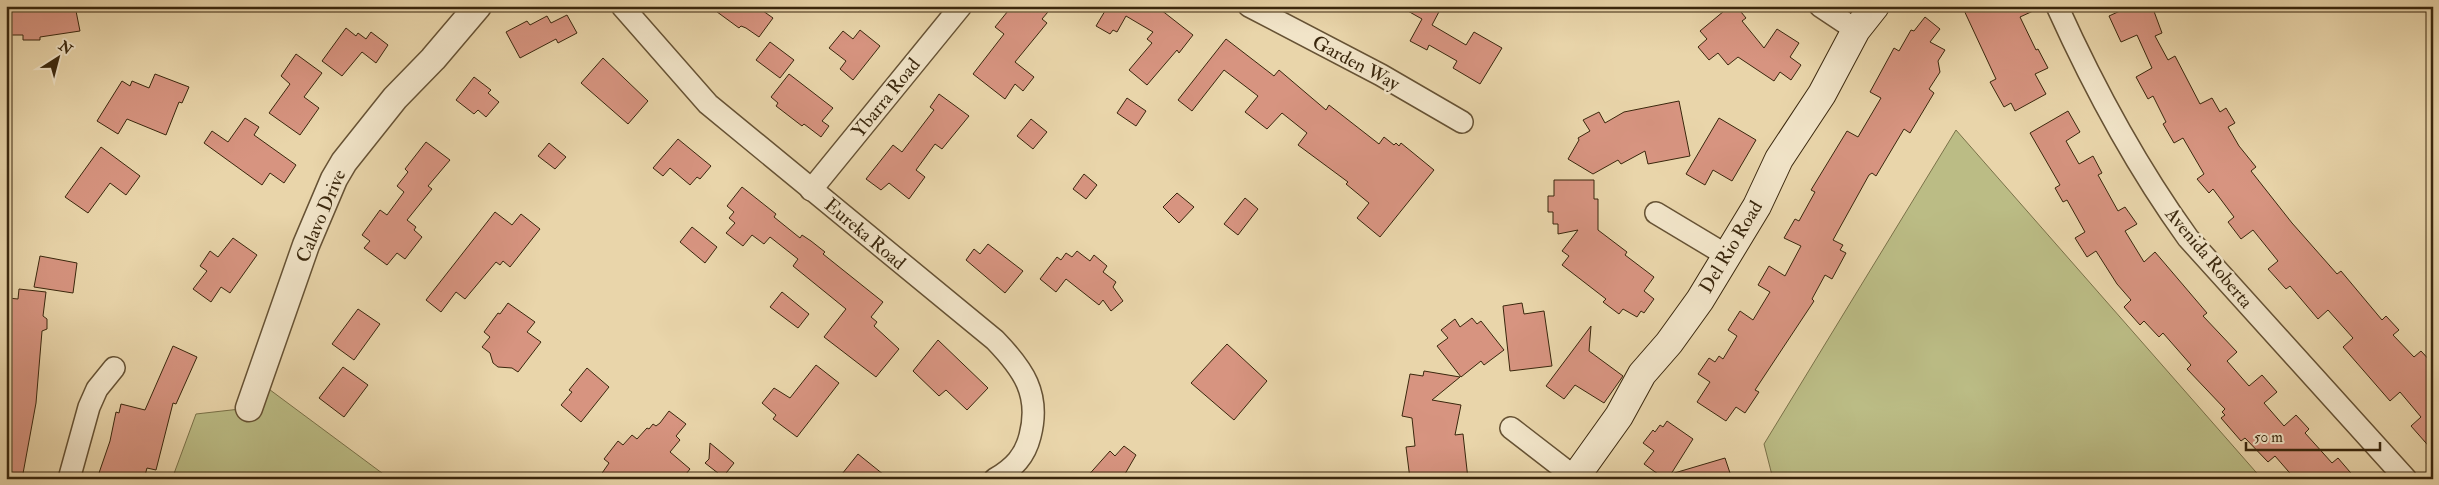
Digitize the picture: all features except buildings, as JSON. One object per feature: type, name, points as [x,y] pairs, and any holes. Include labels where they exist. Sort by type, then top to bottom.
[{"type":"main road","name":"Del Rio Road","points":[[1575,478],[1619,416],[1642,374],[1669,343],[1700,300],[1757,206],[1779,159],[1822,94],[1856,30],[1875,6]]},
{"type":"street","name":"Calavo Drive","points":[[249,408],[306,245],[334,179],[344,162],[395,98],[433,59],[478,6]]},
{"type":"street","name":"Eureka Road","points":[[622,6],[708,104],[995,340],[1012,357],[1023,375],[1035,406],[1035,418],[1026,452],[1009,470],[995,479]]},
{"type":"street","name":"Ybarra Road","points":[[811,190],[961,6]]},
{"type":"street","name":"Garden Way","points":[[1249,6],[1380,74],[1462,122]]},
{"type":"street","points":[[1820,6],[1856,30]]},
{"type":"street","name":"Avenida Roberta","points":[[2057,6],[2074,44],[2130,151],[2158,197],[2188,238],[2406,479]]},
{"type":"street","points":[[1656,213],[1726,255]]},
{"type":"street","points":[[69,479],[89,407],[97,389],[114,368]]},
{"type":"street","points":[[1511,428],[1575,478]]},
{"type":"green space","points":[[1956,130],[2262,479],[1773,479],[1764,444]]},
{"type":"green space","points":[[254,378],[390,479],[330,479],[307,476],[304,479],[172,479],[196,414],[249,408]]}]
